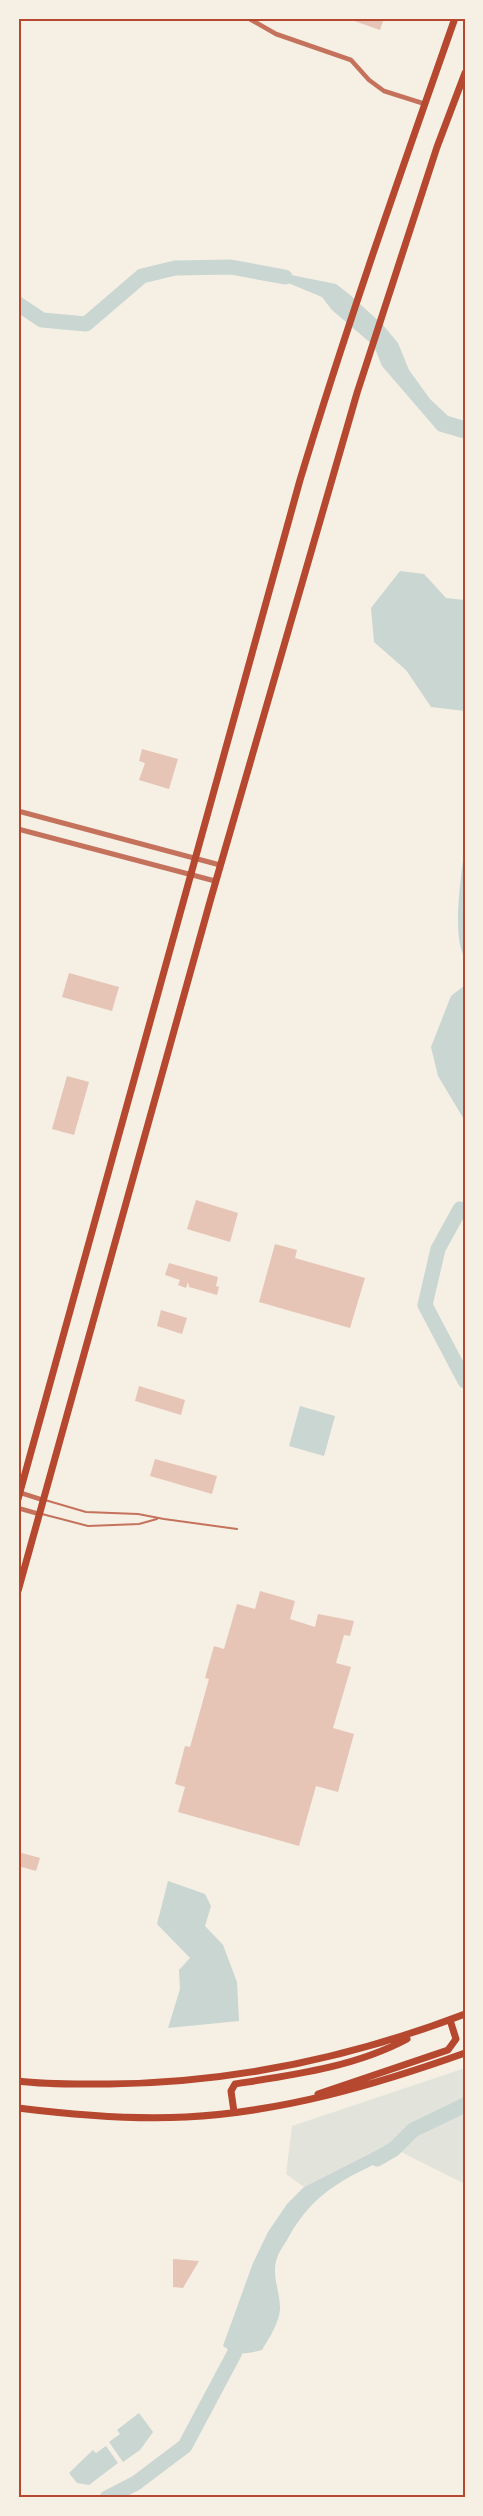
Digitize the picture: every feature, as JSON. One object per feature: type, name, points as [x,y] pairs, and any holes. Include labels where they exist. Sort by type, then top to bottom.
[{"type":"main road","points":[[19,1495],[194,859],[334,366],[455,18]]},
{"type":"main road","points":[[18,1591],[215,881],[357,393],[399,259],[465,73]]},
{"type":"main road","points":[[18,2081],[137,2084],[252,2074],[346,2054],[425,2030],[465,2014]]},
{"type":"main road","points":[[306,2100],[328,2089],[448,2050],[456,2039],[450,2020]]},
{"type":"main road","points":[[234,2112],[231,2091],[236,2085],[362,2058],[390,2048],[425,2030]]},
{"type":"main road","points":[[18,2108],[74,2115],[138,2118],[187,2117],[234,2112],[306,2100],[377,2083],[465,2053]]},
{"type":"street","points":[[248,18],[276,34],[351,60],[369,80],[384,91],[425,104]]},
{"type":"street","points":[[18,811],[220,865]]},
{"type":"street","points":[[18,829],[215,881]]},
{"type":"street","points":[[19,1495],[44,1500]]},
{"type":"street","points":[[18,1508],[39,1514]]},
{"type":"lane","points":[[44,1500],[86,1512],[138,1514],[237,1529]]},
{"type":"lane","points":[[39,1514],[88,1526],[139,1524],[160,1519]]},
{"type":"shaded area","points":[[276,272],[336,284],[349,294],[383,325],[398,343],[409,370],[430,399],[448,416],[465,421],[465,439],[438,431],[382,366],[374,346],[332,310],[322,297],[264,273]]},
{"type":"shaded area","points":[[400,571],[424,574],[446,598],[465,600],[465,711],[431,707],[406,670],[374,642],[371,608]]},
{"type":"shaded area","points":[[465,844],[465,958],[461,948],[458,920]]},
{"type":"shaded area","points":[[465,985],[465,1121],[438,1076],[431,1047],[451,996]]},
{"type":"shaded area","points":[[300,1406],[335,1416],[324,1456],[289,1446]]},
{"type":"shaded area","points":[[168,1881],[205,1894],[211,1906],[205,1926],[223,1945],[237,1982],[239,2021],[168,2028],[180,1989],[179,1970],[190,1958],[157,1924]]},
{"type":"shaded area","points":[[465,2068],[465,2184],[387,2145],[304,2187],[286,2174],[292,2126]]},
{"type":"shaded area","points":[[387,2145],[399,2153],[350,2177],[323,2195],[299,2221],[281,2250],[275,2264],[280,2313],[274,2330],[262,2350],[242,2353],[223,2346],[253,2263],[268,2232],[287,2204],[304,2187]]},
{"type":"shaded area","points":[[139,2413],[153,2432],[140,2450],[123,2462],[109,2442],[120,2434],[117,2430]]},
{"type":"shaded area","points":[[106,2446],[118,2463],[89,2485],[77,2483],[69,2473],[93,2450],[96,2453]]},
{"type":"building","points":[[346,18],[384,18],[380,30]]},
{"type":"building","points":[[142,749],[178,759],[169,789],[139,780],[145,763],[139,761]]},
{"type":"building","points":[[69,973],[119,987],[112,1011],[62,997]]},
{"type":"building","points":[[67,1076],[89,1082],[74,1135],[52,1129]]},
{"type":"building","points":[[196,1200],[238,1213],[230,1242],[187,1229]]},
{"type":"building","points":[[275,1244],[297,1250],[295,1258],[365,1278],[350,1328],[259,1302]]},
{"type":"building","points":[[169,1263],[218,1277],[217,1295],[189,1287],[188,1282],[186,1288],[178,1285],[180,1280],[165,1275]]},
{"type":"building","points":[[161,1310],[187,1318],[182,1334],[157,1326]]},
{"type":"building","points":[[139,1386],[185,1400],[181,1415],[135,1401]]},
{"type":"building","points":[[155,1459],[217,1476],[212,1494],[150,1476]]},
{"type":"building","points":[[260,1591],[295,1601],[290,1619],[315,1627],[318,1614],[354,1621],[350,1636],[344,1635],[336,1663],[351,1667],[333,1728],[354,1734],[338,1792],[316,1786],[299,1846],[178,1812],[185,1787],[175,1784],[185,1746],[190,1747],[209,1679],[205,1678],[214,1646],[224,1649],[237,1604],[255,1609]]},
{"type":"building","points":[[18,1852],[40,1858],[36,1871],[18,1866]]},
{"type":"building","points":[[173,2259],[199,2261],[183,2288],[173,2287]]},
{"type":"waterway","points":[[18,304],[42,320],[86,324],[142,276],[175,268],[231,267],[285,277]]},
{"type":"waterway","points":[[460,1209],[438,1249],[425,1305],[465,1381]]},
{"type":"waterway","points":[[377,2159],[394,2149],[413,2130],[465,2105]]},
{"type":"waterway","points":[[107,2498],[136,2483],[185,2446],[234,2354],[241,2335]]}]
